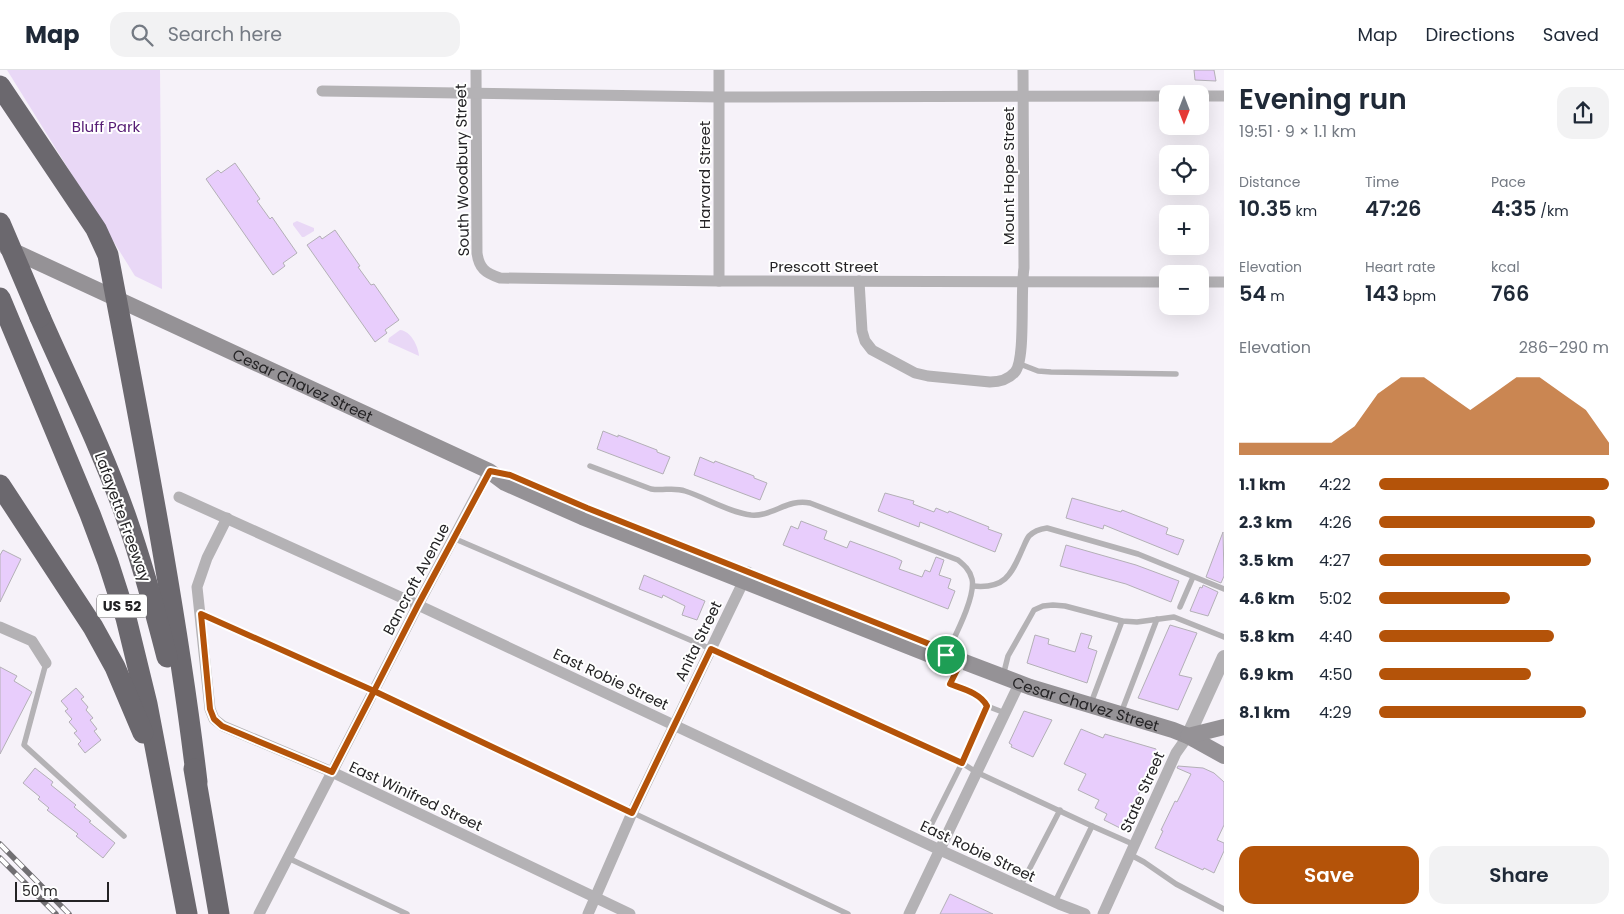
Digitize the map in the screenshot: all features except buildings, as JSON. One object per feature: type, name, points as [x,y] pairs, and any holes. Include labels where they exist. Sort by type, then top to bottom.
[{"type":"highway","points":[[0,86],[96,229],[108,255],[154,499],[188,702],[197,782]]},
{"type":"highway","name":"Lafayette Freeway","points":[[0,223],[110,476],[139,554],[164,642],[197,782],[220,914]]},
{"type":"highway","name":"Lafayette Freeway","points":[[4,306],[90,514],[126,618],[147,704],[187,914]]},
{"type":"highway","points":[[0,485],[93,626],[115,667],[134,709],[146,741],[187,914]]},
{"type":"main road","name":"Cesar Chavez Street","points":[[0,246],[490,471],[505,483],[582,517],[746,576],[933,656],[954,658],[1019,684],[1188,736],[1224,756]]},
{"type":"main road","points":[[1188,736],[1224,727]]},
{"type":"street","name":"South Woodbury Street","points":[[476,70],[476,253],[482,269]]},
{"type":"street","name":"Harvard Street","points":[[719,70],[719,281]]},
{"type":"street","name":"Mount Hope Street","points":[[1020,364],[1022,354],[1022,282],[1024,268],[1023,70]]},
{"type":"street","points":[[322,91],[720,97],[1159,96]]},
{"type":"street","points":[[1209,96],[1224,96]]},
{"type":"street","name":"Prescott Street","points":[[482,269],[490,275],[500,278],[719,281],[1159,282]]},
{"type":"street","points":[[860,281],[862,331],[865,341],[872,350],[880,355],[915,373],[990,382],[1000,382],[1008,378],[1020,364]]},
{"type":"street","points":[[1209,282],[1224,282]]},
{"type":"street","name":"Bancroft Avenue","points":[[259,914],[418,605],[490,471]]},
{"type":"street","name":"East Robie Street","points":[[180,496],[674,724],[940,850],[1085,914]]},
{"type":"street","name":"East Winifred Street","points":[[227,518],[207,558],[197,587],[210,709],[214,719],[222,726],[332,772],[630,914]]},
{"type":"street","name":"Anita Street","points":[[588,914],[632,813],[746,576]]},
{"type":"street","points":[[0,627],[32,641],[46,663]]},
{"type":"street","name":"State Street","points":[[1103,914],[1176,753],[1188,736],[1224,657]]},
{"type":"street","points":[[909,914],[1019,684]]},
{"type":"lane","points":[[1020,364],[1038,371],[1051,372],[1176,374]]},
{"type":"lane","points":[[590,466],[651,489],[674,488],[684,490],[737,512],[748,514],[766,514],[792,502],[802,501],[810,503],[958,560],[966,567],[972,577],[973,586],[954,658],[950,684],[970,692],[984,701],[987,706],[1005,714]]},
{"type":"lane","points":[[973,586],[995,584],[1007,578],[1014,569],[1028,537],[1037,530],[1047,528],[1138,554],[1224,590]]},
{"type":"lane","points":[[453,538],[711,649],[962,763],[976,772],[1060,810],[1133,850],[1144,862],[1176,884],[1224,908]]},
{"type":"lane","points":[[1180,608],[1193,577]]},
{"type":"lane","points":[[1003,678],[1008,656],[1034,610],[1044,606],[1053,605],[1122,621],[1137,622],[1174,617],[1224,638]]},
{"type":"lane","points":[[201,614],[374,691],[848,914]]},
{"type":"lane","points":[[1121,715],[1157,620]]},
{"type":"lane","points":[[1090,706],[1122,621]]},
{"type":"lane","points":[[46,663],[24,745],[124,836]]},
{"type":"lane","points":[[930,827],[962,763],[987,706]]},
{"type":"lane","points":[[1020,886],[1060,810]]},
{"type":"lane","points":[[1055,902],[1092,826]]},
{"type":"lane","points":[[288,858],[407,914]]},
{"type":"green space","name":"Bluff Park","points":[[7,70],[160,70],[162,289],[135,276]]},
{"type":"green space","points":[[297,221],[314,228],[314,231],[302,237],[293,225]]},
{"type":"green space","points":[[400,330],[411,336],[419,356],[388,342],[389,338]]},
{"type":"railway","points":[[0,844],[69,914]]},
{"type":"railway","points":[[0,858],[56,914]]},
{"type":"route","points":[[946,655],[937,647],[587,508],[503,472],[490,471],[374,691],[201,614],[210,709],[214,719],[222,726],[332,772],[374,691],[632,813],[711,649],[962,763],[987,706],[984,701],[970,692],[950,684],[962,660],[946,655]]}]
